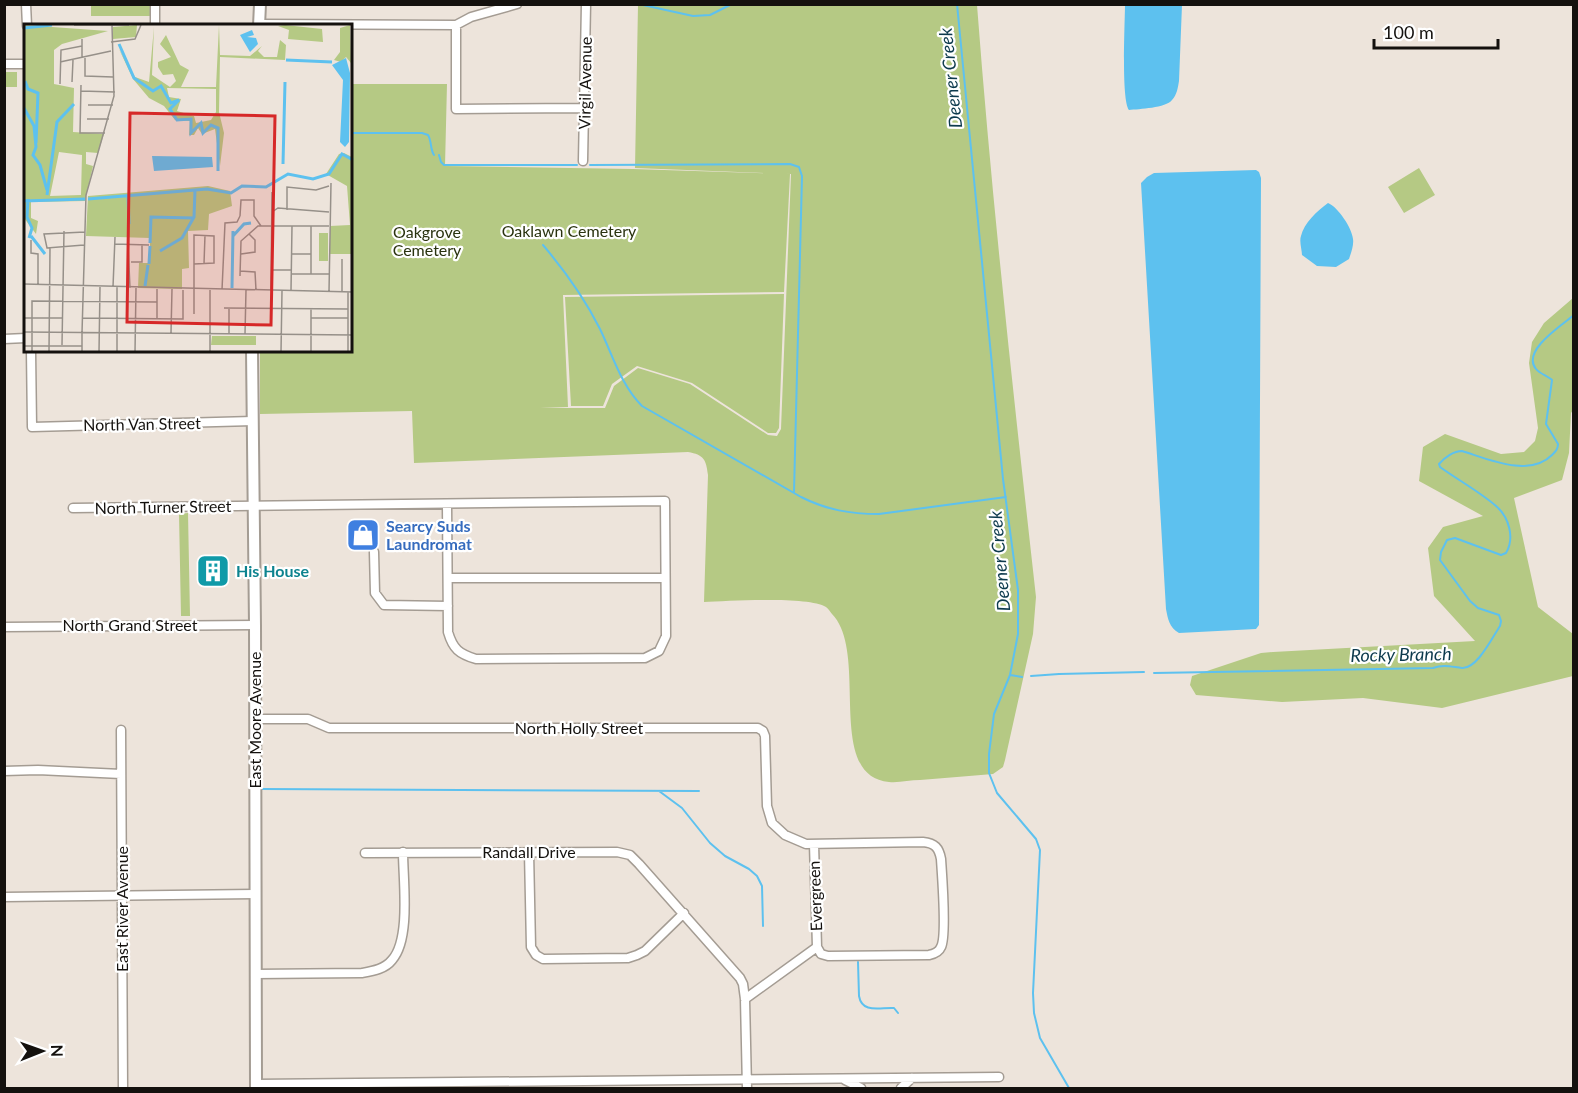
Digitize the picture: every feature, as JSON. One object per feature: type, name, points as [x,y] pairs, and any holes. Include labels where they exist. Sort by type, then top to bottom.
[{"type":"street","points":[[26,4],[27,24]]},
{"type":"street","points":[[154,4],[155,24]]},
{"type":"street","points":[[260,4],[260,24]]},
{"type":"street","points":[[352,25],[456,25],[471,17],[517,4]]},
{"type":"street","name":"Virgil Avenue","points":[[583,161],[586,4]]},
{"type":"street","points":[[456,25],[456,109],[584,108]]},
{"type":"street","points":[[4,64],[24,64]]},
{"type":"street","points":[[4,339],[24,338]]},
{"type":"street","name":"North Van Street","points":[[31,352],[32,427],[252,421]]},
{"type":"street","name":"East Moore Avenue","points":[[252,352],[256,1086]]},
{"type":"street","name":"North Turner Street","points":[[73,508],[665,501],[665,578]]},
{"type":"street","points":[[447,504],[448,632],[451,642],[466,656],[476,659],[645,658],[659,651],[666,636],[665,578],[448,578]]},
{"type":"street","points":[[374,552],[375,593],[384,605],[448,606]]},
{"type":"street","name":"North Grand Street","points":[[4,627],[255,625]]},
{"type":"street","name":"North Holly Street","points":[[255,719],[308,719],[329,728],[758,728],[763,730],[767,806],[772,823],[785,836],[798,842],[814,844],[930,843],[940,852],[943,942],[936,953],[929,955],[828,956],[821,954],[817,948]]},
{"type":"street","name":"East River Avenue","points":[[121,730],[123,1089]]},
{"type":"street","points":[[4,771],[38,770],[121,774]]},
{"type":"street","name":"Evergreen","points":[[814,844],[817,948]]},
{"type":"street","name":"Randall Drive","points":[[365,852],[617,852],[630,855],[740,978],[745,999],[746,1084]]},
{"type":"street","points":[[255,974],[362,973],[378,970],[392,960],[401,944],[404,928],[403,852]]},
{"type":"street","points":[[529,852],[531,947],[536,955],[543,959],[628,958],[645,951],[684,913]]},
{"type":"street","points":[[4,897],[255,894]]},
{"type":"street","points":[[745,999],[817,948]]},
{"type":"street","points":[[256,1086],[746,1084],[842,1079],[999,1077]]},
{"type":"street","points":[[901,1089],[912,1078]]},
{"type":"street","points":[[842,1079],[861,1089]]},
{"type":"green space","points":[[91,5],[151,5],[151,16],[91,16]]},
{"type":"green space","points":[[638,5],[977,5],[996,227],[1036,597],[1033,634],[1005,760],[1003,767],[993,774],[893,782],[869,775],[858,759],[852,736],[848,656],[843,632],[828,609],[803,601],[786,600],[704,602],[708,475],[705,461],[701,456],[688,452],[414,463],[412,411],[260,414],[260,352],[352,352],[352,84],[447,84],[445,166],[790,174],[784,292],[563,295],[568,407],[540,408],[605,408],[614,386],[638,368],[690,384],[768,435],[777,436],[781,429],[791,174],[635,168]]},
{"type":"green space","points":[[5,72],[17,72],[17,87],[5,87]]},
{"type":"green space","points":[[1419,168],[1435,195],[1404,213],[1388,187]]},
{"type":"green space","points":[[784,294],[779,428],[776,433],[768,433],[692,383],[637,366],[612,384],[603,406],[571,406],[565,297]]},
{"type":"green space","points":[[1573,298],[1573,410],[1569,453],[1562,480],[1514,498],[1538,607],[1573,634],[1573,676],[1442,708],[1363,698],[1282,702],[1196,695],[1190,685],[1192,676],[1261,653],[1475,641],[1434,596],[1428,548],[1443,527],[1483,516],[1419,481],[1423,447],[1445,434],[1501,454],[1524,452],[1535,441],[1538,428],[1529,363],[1532,342],[1544,323]]},
{"type":"green space","points":[[188,513],[190,616],[181,616],[179,514]]},
{"type":"water","points":[[1125,5],[1182,5],[1179,81],[1174,98],[1169,103],[1152,108],[1129,110],[1124,77]]},
{"type":"water","points":[[1256,170],[1261,178],[1259,625],[1256,629],[1179,633],[1171,625],[1166,609],[1141,183],[1154,173]]},
{"type":"water","points":[[1328,203],[1344,218],[1353,239],[1349,259],[1336,267],[1317,266],[1302,255],[1300,238],[1305,226]]},
{"type":"waterway","points":[[643,5],[693,16],[710,15],[732,4]]},
{"type":"waterway","name":"Deener Creek","points":[[957,4],[1003,479],[1018,590],[1018,634],[1010,675],[994,714],[989,773],[997,793],[1036,839],[1040,850],[1034,1013],[1040,1038],[1069,1088]]},
{"type":"waterway","points":[[352,133],[422,133],[428,135],[434,155]]},
{"type":"waterway","points":[[439,155],[444,165],[577,165]]},
{"type":"waterway","points":[[590,165],[790,164],[799,167],[802,176],[794,492]]},
{"type":"waterway","points":[[543,245],[567,275],[588,307],[623,380],[642,406],[801,497],[839,510],[879,514],[1006,497]]},
{"type":"waterway","name":"Rocky Branch","points":[[1154,673],[1444,666],[1462,668],[1473,664],[1488,645],[1501,621],[1499,615],[1478,608],[1470,601],[1440,560],[1441,552],[1447,540],[1455,538],[1501,555],[1506,553],[1509,547],[1509,528],[1504,516],[1496,506],[1440,467],[1439,464],[1459,451],[1508,465],[1520,466],[1543,462],[1555,452],[1558,444],[1546,424],[1552,380],[1536,369],[1533,362],[1534,354],[1545,339],[1574,315]]},
{"type":"waterway","name":"Rocky Branch","points":[[1031,676],[1144,672]]},
{"type":"waterway","name":"Rocky Branch","points":[[1010,675],[1022,677]]},
{"type":"waterway","points":[[262,789],[699,791]]},
{"type":"waterway","points":[[659,791],[682,808],[710,843],[725,856],[757,876],[762,886],[763,926]]},
{"type":"waterway","points":[[858,962],[861,1002],[873,1008],[894,1008],[898,1013]]},
{"type":"place","name":"Searcy Suds Laundromat","points":[[363,535]]},
{"type":"place","name":"His House","points":[[213,571]]},
{"type":"park label","name":"Oaklawn Cemetery","points":[[569,231]]},
{"type":"park label","name":"Oakgrove Cemetery","points":[[427,241]]}]
